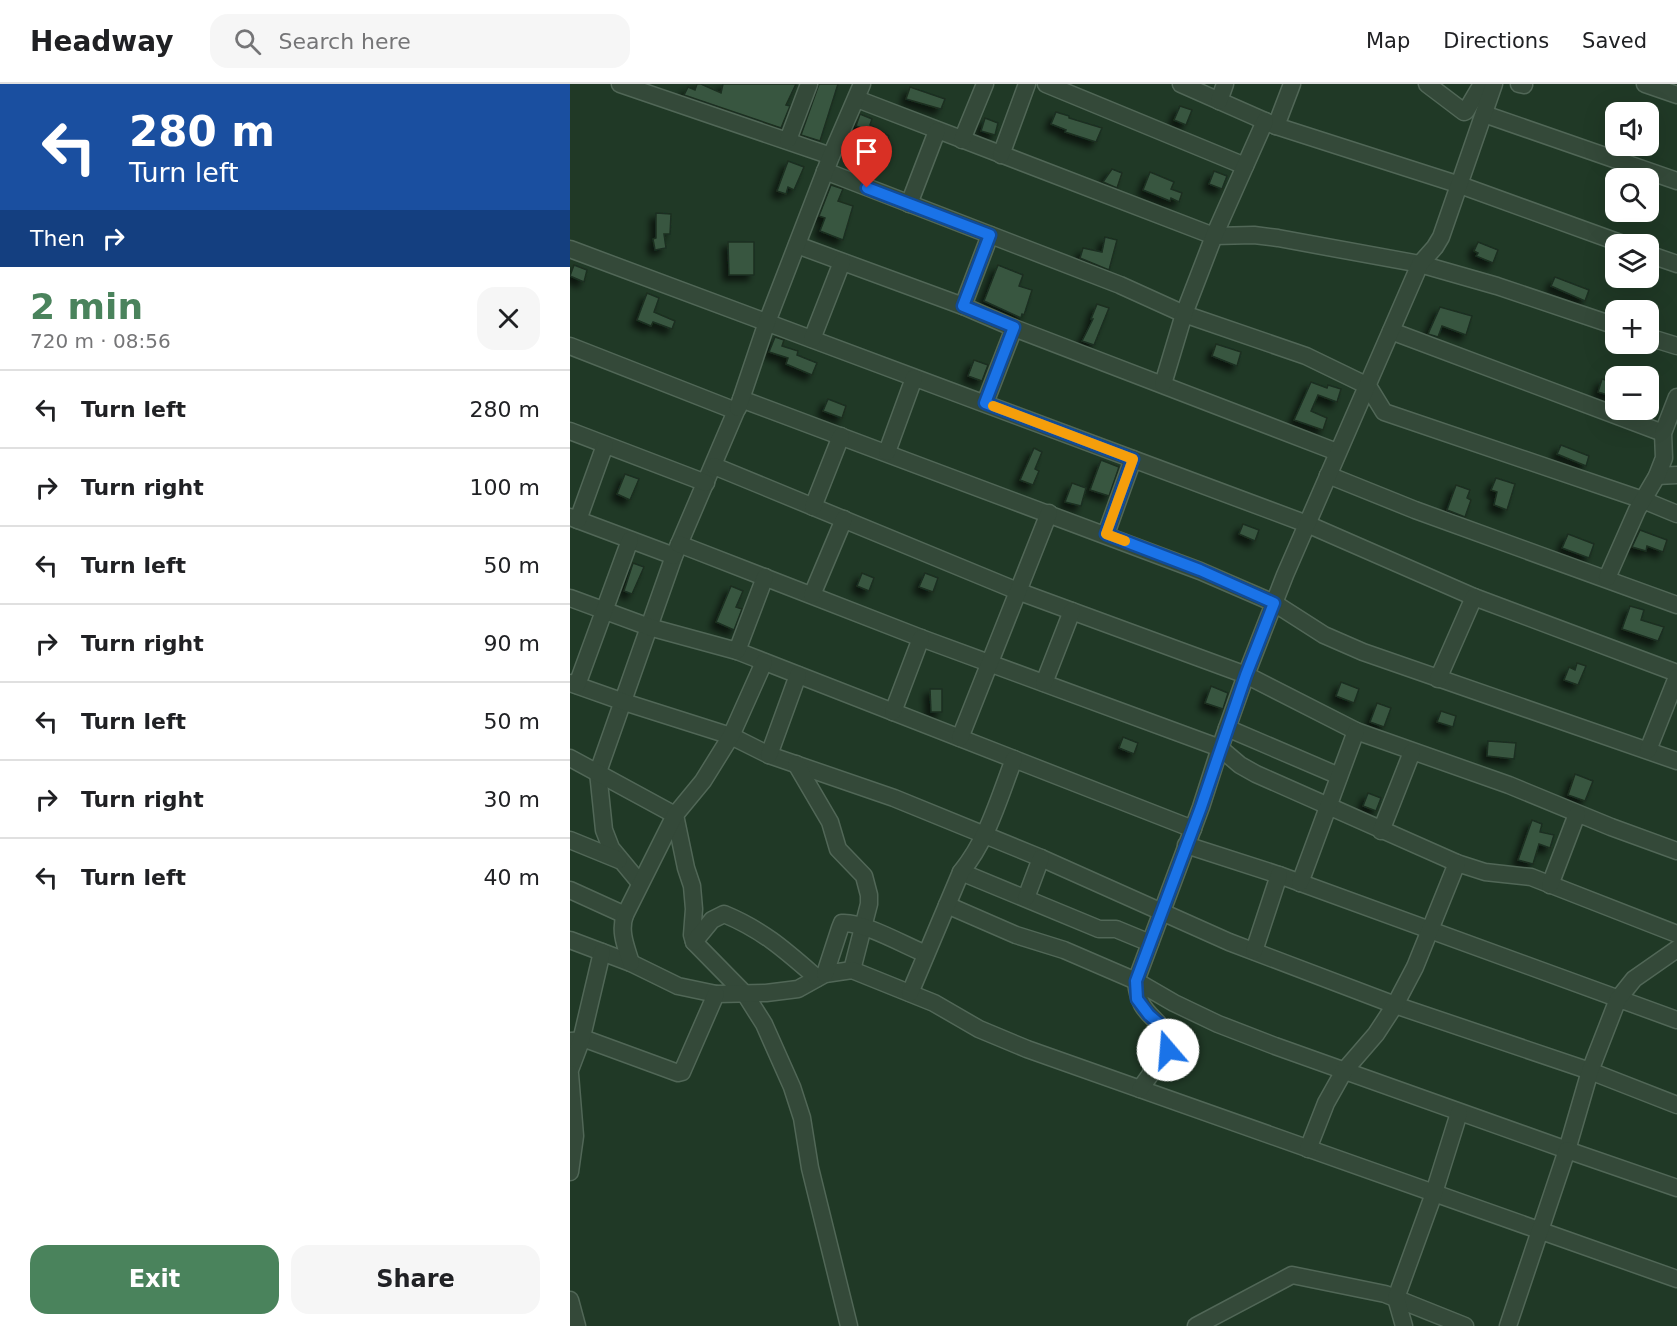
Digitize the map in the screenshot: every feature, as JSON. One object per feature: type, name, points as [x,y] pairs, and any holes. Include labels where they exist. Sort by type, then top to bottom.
[{"type":"street","points":[[620,84],[788,140],[828,164],[909,204],[1128,288],[1184,314],[1306,356],[1339,370],[1368,386],[1384,412],[1643,500],[1677,514]]},
{"type":"street","points":[[788,140],[809,84]]},
{"type":"street","points":[[962,140],[985,84]]},
{"type":"street","points":[[1001,155],[1027,84]]},
{"type":"street","points":[[1046,84],[1245,166]]},
{"type":"street","points":[[1180,84],[1271,124],[1460,185],[1605,237]]},
{"type":"street","points":[[1219,101],[1225,84]]},
{"type":"street","points":[[1163,384],[1184,314],[1214,236],[1245,166],[1292,84]]},
{"type":"street","points":[[1426,84],[1464,112],[1482,84]]},
{"type":"street","points":[[1140,1089],[1168,1050],[1169,1037],[1137,999],[1136,981],[1274,603],[1419,264],[1441,237],[1494,84]]},
{"type":"street","points":[[1646,84],[1677,95]]},
{"type":"street","points":[[640,884],[611,848],[604,830],[598,772],[677,550],[739,405],[767,322],[828,164],[860,92],[937,130],[1214,236],[1254,235],[1278,238],[1419,264],[1497,286],[1605,322]]},
{"type":"street","points":[[1484,114],[1677,181]]},
{"type":"street","points":[[909,204],[937,130]]},
{"type":"street","points":[[963,306],[990,235]]},
{"type":"street","points":[[797,245],[963,306],[1337,452]]},
{"type":"street","points":[[570,249],[1307,524],[1474,597],[1677,675],[1648,750]]},
{"type":"street","points":[[1659,258],[1677,264]]},
{"type":"street","points":[[812,339],[842,262]]},
{"type":"street","points":[[985,403],[1014,327]]},
{"type":"street","points":[[1390,331],[1663,432]]},
{"type":"street","points":[[1659,340],[1677,346]]},
{"type":"street","points":[[570,346],[739,405],[842,436],[1106,534],[1200,570],[1274,603],[1324,635],[1364,652],[1677,760]]},
{"type":"street","points":[[886,452],[914,378]]},
{"type":"street","points":[[1607,578],[1643,500],[1658,476],[1664,458],[1663,432],[1677,397]]},
{"type":"street","points":[[570,431],[706,483]]},
{"type":"street","points":[[813,507],[842,436]]},
{"type":"street","points":[[605,445],[574,519],[630,540],[677,550],[765,577],[921,638],[1220,748],[1240,765],[1256,774],[1458,863],[1485,873],[1523,875],[1677,934]]},
{"type":"street","points":[[1106,534],[1133,459]]},
{"type":"street","points":[[714,465],[1020,592],[1246,675],[1356,731],[1509,785],[1577,814],[1677,851]]},
{"type":"street","points":[[1328,475],[1414,510],[1677,604]]},
{"type":"street","points":[[1658,476],[1677,475]]},
{"type":"street","points":[[960,738],[1020,592],[1049,513]]},
{"type":"street","points":[[812,595],[844,519]]},
{"type":"street","points":[[630,540],[573,684],[731,736],[769,755],[894,798],[986,834],[1254,951],[1395,1005],[1590,1071],[1677,1105]]},
{"type":"street","points":[[737,651],[765,577]]},
{"type":"street","points":[[1438,679],[1474,597]]},
{"type":"street","points":[[570,598],[649,627],[737,651],[1193,829]]},
{"type":"street","points":[[1044,682],[1072,611]]},
{"type":"street","points":[[893,712],[921,638]]},
{"type":"street","points":[[631,963],[621,924],[675,815],[703,781],[731,736],[764,662]]},
{"type":"street","points":[[769,755],[798,675]]},
{"type":"street","points":[[1227,728],[1339,776]]},
{"type":"street","points":[[1300,883],[1356,731]]},
{"type":"street","points":[[1381,831],[1412,752]]},
{"type":"street","points":[[570,758],[675,815],[692,886],[694,942],[745,994],[764,1024],[792,1087],[799,1108],[810,1168],[849,1326]]},
{"type":"street","points":[[910,993],[961,872],[986,834],[1014,759]]},
{"type":"street","points":[[796,764],[830,822],[838,849],[864,876],[870,898],[852,970]]},
{"type":"street","points":[[1550,885],[1577,814]]},
{"type":"street","points":[[570,840],[621,861]]},
{"type":"street","points":[[1186,845],[1279,875],[1677,1020]]},
{"type":"street","points":[[1026,898],[1041,858]]},
{"type":"street","points":[[1308,1149],[1326,1103],[1344,1071],[1376,1034],[1395,1005],[1415,967],[1458,863]]},
{"type":"street","points":[[961,872],[1099,929],[1116,929],[1150,943]]},
{"type":"street","points":[[1254,951],[1279,875]]},
{"type":"street","points":[[570,890],[625,915]]},
{"type":"street","points":[[947,905],[1016,934],[1064,950],[1136,981],[1174,1003],[1218,1024],[1459,1113],[1677,1188]]},
{"type":"street","points":[[694,942],[712,920],[724,914],[768,936],[821,976]]},
{"type":"street","points":[[821,976],[842,923],[863,927],[926,954]]},
{"type":"street","points":[[570,940],[631,963],[678,986],[716,994],[798,989],[821,976],[852,970],[934,1003],[979,1029],[1027,1049],[1677,1279]]},
{"type":"street","points":[[1508,1326],[1567,1150],[1590,1071],[1618,999],[1634,979],[1677,949]]},
{"type":"street","points":[[570,1070],[602,952]]},
{"type":"street","points":[[576,1041],[588,1040],[674,1072],[682,1072],[716,994]]},
{"type":"street","points":[[570,1074],[575,1136],[570,1172]]},
{"type":"street","points":[[1404,1326],[1396,1298],[1434,1193],[1459,1113]]},
{"type":"street","points":[[1196,1326],[1292,1275],[1369,1290],[1396,1298],[1466,1326]]},
{"type":"street","points":[[570,1300],[577,1326]]},
{"type":"building","points":[[697,84],[721,93],[723,84],[796,84],[786,105],[790,106],[781,128],[684,95],[688,87],[695,90]]},
{"type":"building","points":[[819,84],[838,84],[820,141],[801,135]]},
{"type":"building","points":[[910,87],[945,99],[941,109],[906,99]]},
{"type":"building","points":[[1180,106],[1192,110],[1186,125],[1174,120]]},
{"type":"building","points":[[1056,112],[1102,128],[1096,142],[1065,132],[1066,130],[1051,124]]},
{"type":"building","points":[[860,114],[872,119],[870,125],[889,136],[884,146],[858,131],[859,127],[856,126]]},
{"type":"building","points":[[985,118],[998,123],[995,135],[981,131]]},
{"type":"building","points":[[788,161],[804,167],[794,190],[788,187],[786,194],[777,191]]},
{"type":"building","points":[[1112,169],[1122,173],[1117,188],[1103,182]]},
{"type":"building","points":[[1214,171],[1227,176],[1222,189],[1209,184]]},
{"type":"building","points":[[1150,172],[1174,182],[1171,189],[1182,193],[1179,202],[1171,198],[1170,201],[1143,190]]},
{"type":"building","points":[[831,185],[843,189],[838,201],[853,206],[843,240],[820,231],[825,218],[819,216]]},
{"type":"building","points":[[656,213],[671,214],[670,234],[664,234],[666,248],[655,250],[653,239],[656,238]]},
{"type":"building","points":[[1105,237],[1117,240],[1109,270],[1080,258],[1083,248],[1102,252]]},
{"type":"building","points":[[728,242],[754,242],[754,275],[729,275]]},
{"type":"building","points":[[1478,242],[1498,250],[1493,263],[1476,256],[1478,253],[1474,251]]},
{"type":"building","points":[[574,265],[587,270],[584,282],[570,276]]},
{"type":"building","points":[[998,265],[1023,275],[1019,286],[1032,290],[1021,318],[984,301]]},
{"type":"building","points":[[1555,277],[1589,290],[1585,301],[1551,286]]},
{"type":"building","points":[[647,293],[659,298],[654,312],[675,321],[672,329],[653,322],[651,326],[637,320]]},
{"type":"building","points":[[1097,304],[1109,308],[1094,345],[1082,341],[1093,319],[1091,319]]},
{"type":"building","points":[[1440,307],[1472,316],[1466,335],[1442,326],[1438,337],[1428,334]]},
{"type":"building","points":[[775,337],[784,340],[782,346],[798,351],[797,355],[817,363],[812,375],[786,364],[788,358],[769,352]]},
{"type":"building","points":[[1216,344],[1241,352],[1237,366],[1212,356]]},
{"type":"building","points":[[974,360],[988,365],[982,381],[968,376]]},
{"type":"building","points":[[1602,379],[1605,380],[1605,394],[1598,392]]},
{"type":"building","points":[[1311,382],[1327,388],[1328,385],[1341,389],[1337,402],[1318,395],[1311,411],[1327,418],[1323,430],[1294,420]]},
{"type":"building","points":[[828,399],[846,406],[842,418],[823,411]]},
{"type":"building","points":[[1561,445],[1589,456],[1586,466],[1557,454]]},
{"type":"building","points":[[1034,448],[1042,452],[1035,469],[1039,471],[1033,485],[1020,480]]},
{"type":"building","points":[[1101,460],[1119,467],[1109,496],[1090,490]]},
{"type":"building","points":[[625,474],[639,479],[630,500],[617,494]]},
{"type":"building","points":[[1496,478],[1515,484],[1507,510],[1494,505],[1497,492],[1491,490]]},
{"type":"building","points":[[1072,483],[1086,488],[1081,506],[1065,502]]},
{"type":"building","points":[[1456,485],[1470,490],[1467,498],[1471,500],[1465,517],[1447,510]]},
{"type":"building","points":[[1243,524],[1259,530],[1255,541],[1239,534]]},
{"type":"building","points":[[1640,530],[1667,540],[1663,552],[1647,546],[1646,551],[1632,547]]},
{"type":"building","points":[[1568,534],[1594,544],[1589,558],[1562,548]]},
{"type":"building","points":[[633,563],[644,567],[632,594],[624,591]]},
{"type":"building","points":[[862,573],[874,578],[869,591],[857,586]]},
{"type":"building","points":[[925,573],[938,578],[933,592],[919,587]]},
{"type":"building","points":[[731,586],[743,591],[736,607],[742,609],[734,630],[716,622]]},
{"type":"building","points":[[1630,606],[1644,610],[1641,620],[1664,627],[1658,641],[1622,629]]},
{"type":"building","points":[[1577,663],[1586,666],[1578,685],[1564,680],[1569,667],[1575,670]]},
{"type":"building","points":[[1341,682],[1359,689],[1354,703],[1336,696]]},
{"type":"building","points":[[1211,686],[1228,693],[1223,709],[1205,703]]},
{"type":"building","points":[[930,689],[942,689],[942,712],[931,712]]},
{"type":"building","points":[[1377,703],[1391,708],[1384,727],[1370,722]]},
{"type":"building","points":[[1441,711],[1456,716],[1453,727],[1437,722]]},
{"type":"building","points":[[1123,737],[1138,743],[1134,754],[1119,748]]},
{"type":"building","points":[[1488,741],[1516,743],[1514,759],[1487,756]]},
{"type":"building","points":[[1575,774],[1593,781],[1585,801],[1568,795]]},
{"type":"building","points":[[1368,793],[1381,798],[1376,811],[1363,806]]},
{"type":"building","points":[[1532,820],[1542,824],[1540,832],[1554,835],[1550,848],[1539,844],[1533,864],[1518,860]]},
{"type":"slow traffic","points":[[993,406],[1133,459],[1106,534],[1125,541]]},
{"type":"route","points":[[867,188],[990,235],[963,306],[1014,327],[985,403],[1133,459],[1106,534],[1200,570],[1274,603],[1136,981],[1137,999],[1169,1037],[1168,1050]]}]
